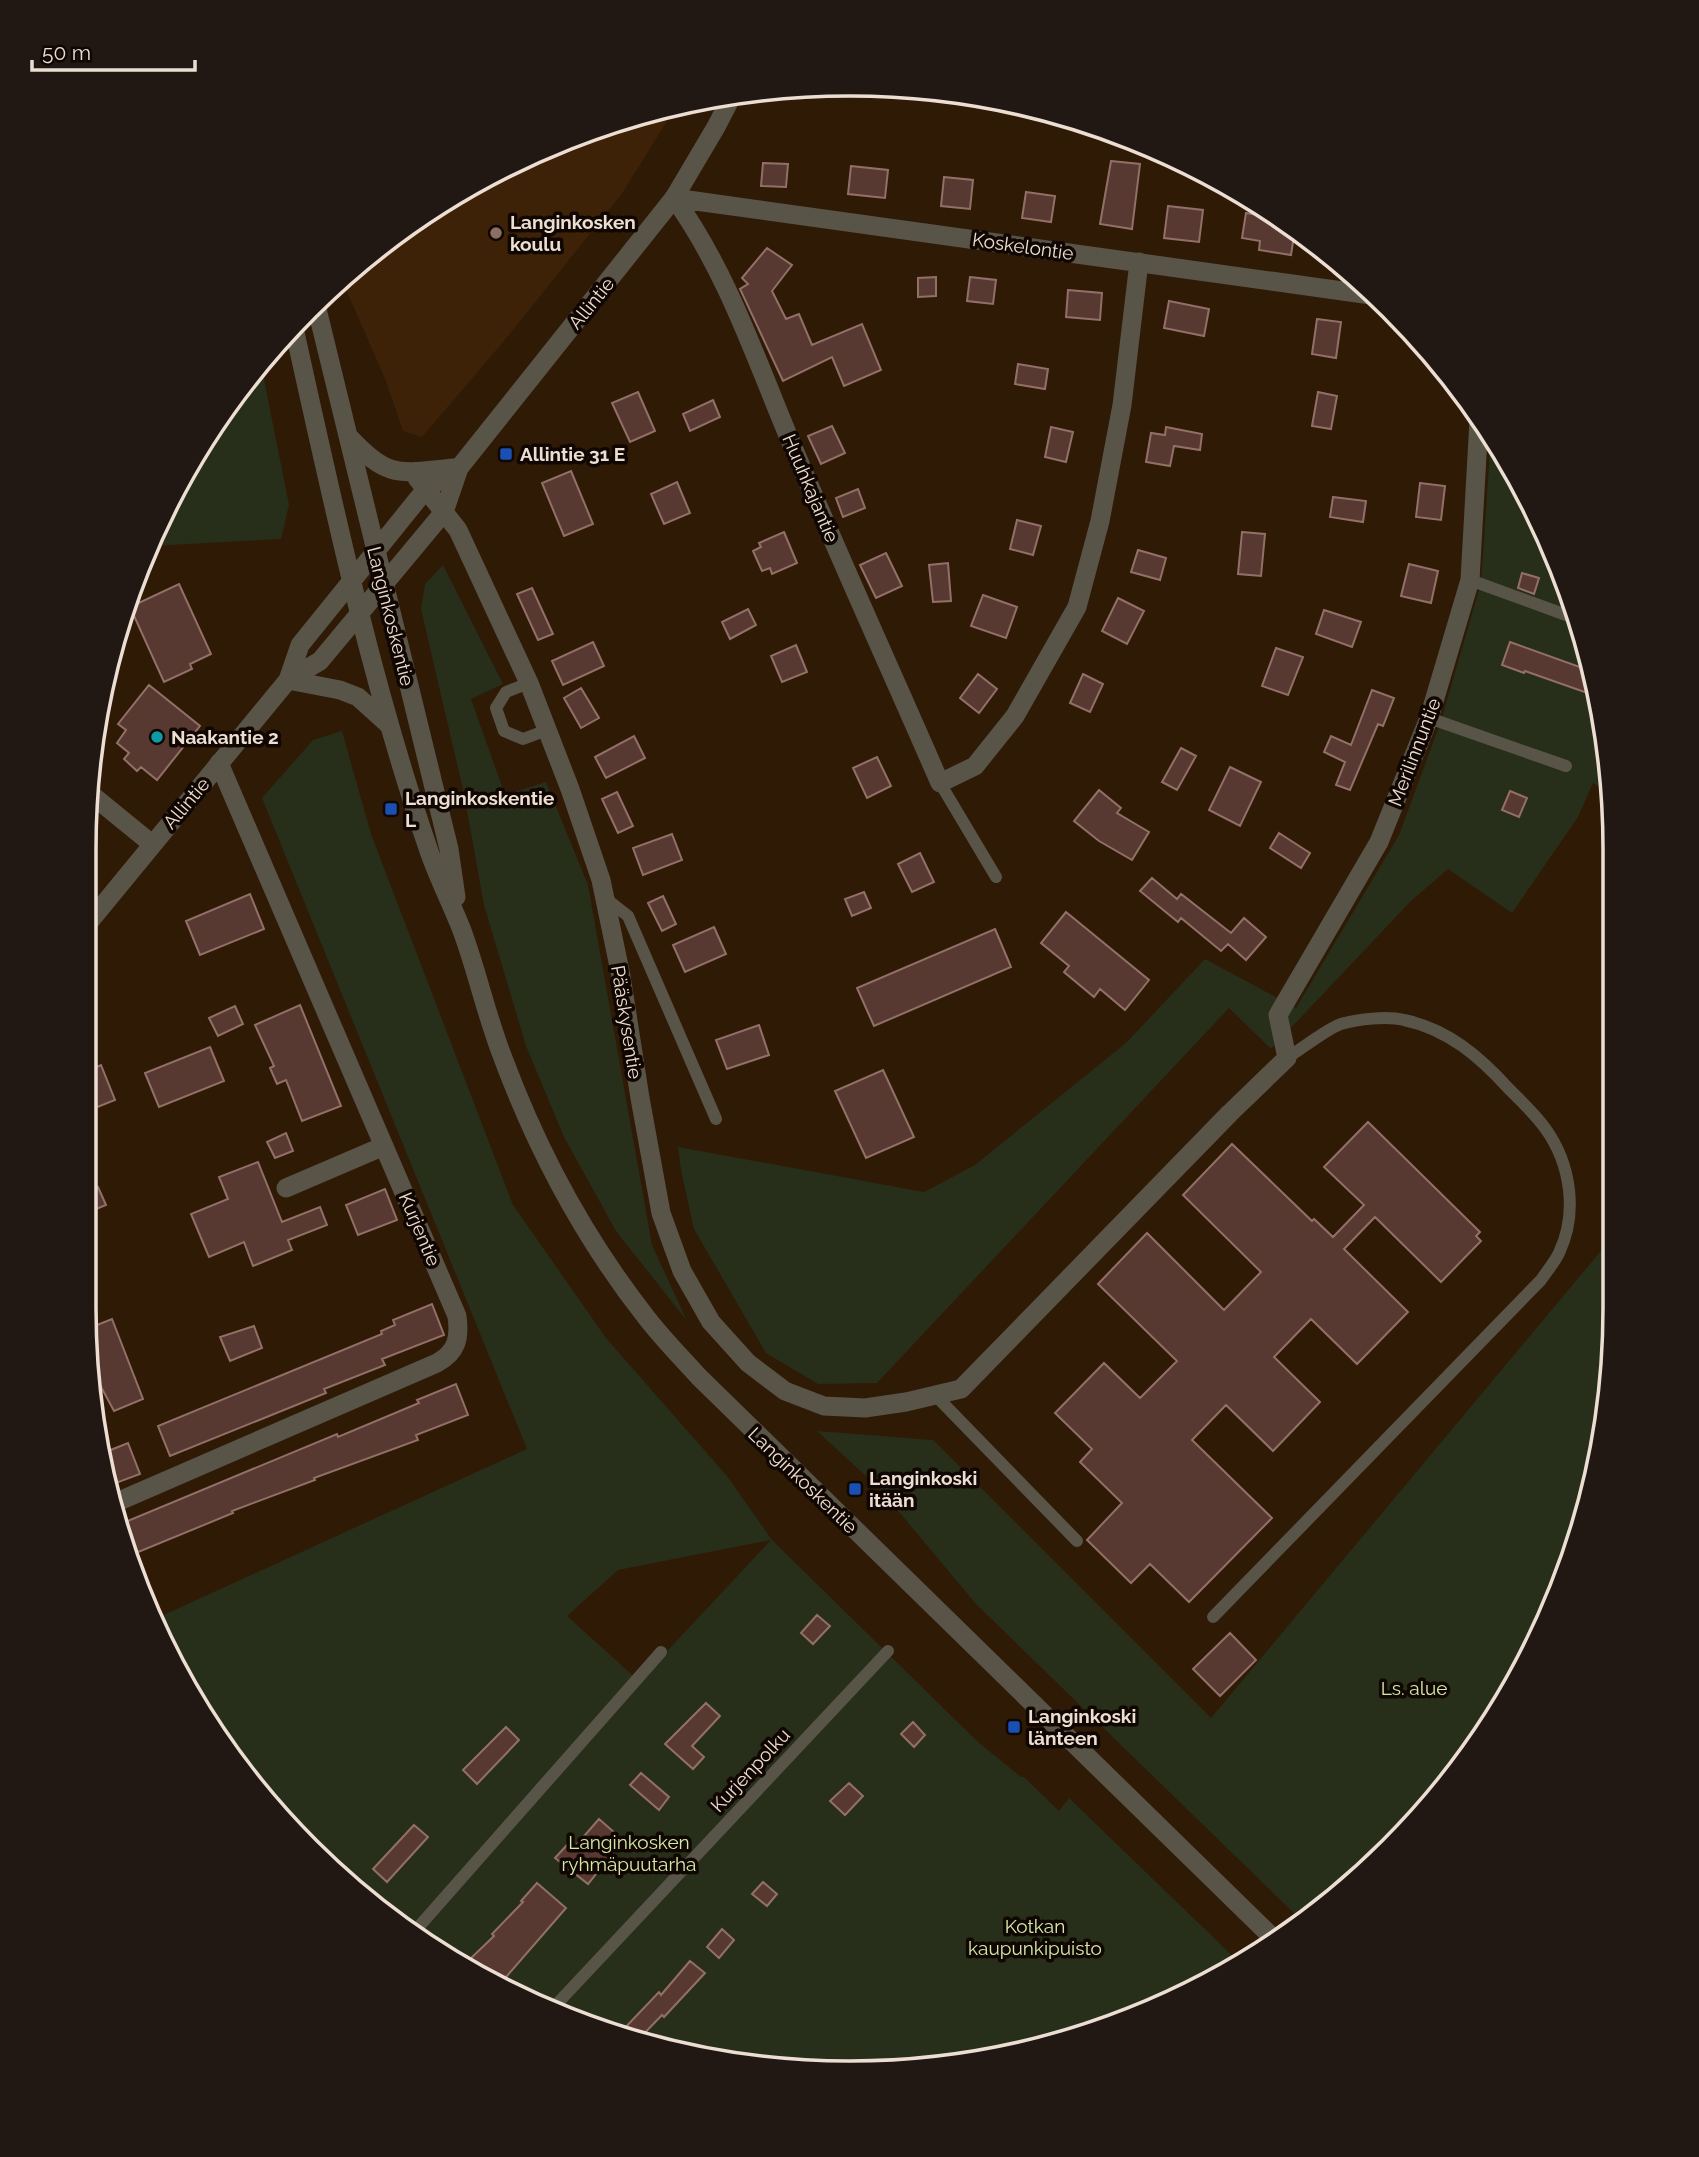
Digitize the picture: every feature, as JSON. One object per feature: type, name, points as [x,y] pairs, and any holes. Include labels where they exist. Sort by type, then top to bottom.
[{"type":"street","name":"Allintie","points":[[288,680],[300,645],[352,580],[426,489],[459,468],[674,198],[726,107]]},
{"type":"street","name":"Koskelontie","points":[[674,198],[1357,293]]},
{"type":"street","name":"Huuhkajantie","points":[[674,198],[716,265],[940,783]]},
{"type":"street","points":[[940,783],[975,766],[1015,716],[1077,607],[1100,521],[1122,405],[1139,262]]},
{"type":"street","name":"Langinkoskentie","points":[[319,315],[449,849],[461,929]]},
{"type":"street","name":"Langinkoskentie","points":[[296,339],[352,580],[389,725],[431,856],[461,929],[502,1057],[544,1158],[573,1211],[611,1270],[648,1320],[699,1377],[1268,1934]]},
{"type":"street","points":[[348,436],[370,460],[384,468],[412,472],[459,468]]},
{"type":"street","name":"Merilinnuntie","points":[[1287,1058],[1278,1015],[1379,842],[1429,719],[1470,580],[1484,444]]},
{"type":"street","name":"Allintie","points":[[96,913],[288,680],[320,661],[444,512],[459,468]]},
{"type":"street","name":"Pääskysentie","points":[[412,472],[458,530],[529,683],[570,789],[601,880],[621,976],[661,1213],[682,1270],[711,1322],[748,1363],[785,1391],[824,1406],[865,1408],[961,1389],[1287,1058]]},
{"type":"street","points":[[288,680],[340,690],[358,697],[389,725]]},
{"type":"street","name":"Kurjentie","points":[[122,1500],[449,1357],[457,1341],[457,1316],[219,763]]},
{"type":"street","points":[[98,800],[152,844]]},
{"type":"street","points":[[286,1188],[384,1146]]},
{"type":"lane","points":[[1470,580],[1565,615]]},
{"type":"lane","points":[[529,683],[506,692],[496,708],[504,731],[523,739],[547,730]]},
{"type":"lane","points":[[1429,719],[1566,766]]},
{"type":"lane","name":"Huuhkajantie","points":[[940,783],[996,877]]},
{"type":"lane","points":[[605,898],[628,916],[716,1119]]},
{"type":"lane","points":[[1213,1617],[1541,1280],[1558,1256],[1569,1215],[1570,1191],[1565,1167],[1544,1126],[1480,1058],[1444,1034],[1403,1019],[1340,1024],[1287,1058]]},
{"type":"lane","points":[[935,1395],[1077,1541]]},
{"type":"lane","name":"Kurjenpolku","points":[[559,2002],[888,1651]]},
{"type":"lane","points":[[420,1926],[661,1652]]},
{"type":"shaded area","name":"Langinkosken koulu","points":[[668,119],[623,192],[509,335],[422,437],[403,431],[386,381],[346,290],[353,283],[431,223],[516,174],[607,136]]},
{"type":"green space","points":[[264,377],[289,505],[281,539],[161,545],[197,473],[223,431]]},
{"type":"green space","points":[[1490,453],[1525,516],[1563,607],[1588,703],[1600,787],[1593,783],[1578,817],[1512,913],[1448,869],[1411,901],[1271,1049],[1229,1008],[877,1383],[818,1384],[766,1353],[694,1229],[678,1147],[924,1192],[975,1165],[1126,1043],[1205,959],[1296,1008],[1399,835],[1440,724],[1481,583]]},
{"type":"green space","points":[[443,565],[503,684],[471,699],[505,795],[546,782],[588,885],[652,1245],[687,1321],[616,1231],[564,1137],[526,1046],[484,905],[464,794],[421,609],[425,584]]},
{"type":"green space","points":[[342,731],[371,834],[513,1205],[606,1338],[727,1476],[772,1540],[978,1742],[1024,1777],[1059,1811],[1069,1798],[1233,1956],[1183,1983],[1092,2021],[996,2046],[948,2054],[850,2061],[751,2054],[655,2035],[607,2021],[516,1983],[431,1934],[391,1905],[353,1874],[283,1804],[223,1726],[197,1684],[163,1615],[527,1449],[262,798],[313,740]],"holes":[[[771,1540],[639,1681],[567,1616],[618,1570]]]},
{"type":"green space","name":"Ls. alue","points":[[1603,1248],[1601,1357],[1588,1454],[1563,1550],[1525,1641],[1476,1726],[1416,1804],[1346,1874],[1295,1914],[976,1604],[880,1489],[817,1431],[933,1440],[1211,1718]]},
{"type":"building","points":[[1111,161],[1140,164],[1132,229],[1100,224]]},
{"type":"building","points":[[763,163],[788,164],[786,187],[761,186]]},
{"type":"building","points":[[851,166],[888,170],[885,198],[848,194]]},
{"type":"building","points":[[944,177],[973,180],[970,209],[941,206]]},
{"type":"building","points":[[1026,192],[1055,196],[1051,222],[1022,218]]},
{"type":"building","points":[[1168,206],[1203,210],[1199,242],[1164,238]]},
{"type":"building","points":[[1246,213],[1254,214],[1293,241],[1291,255],[1259,250],[1260,241],[1242,238]]},
{"type":"building","points":[[767,248],[792,265],[772,291],[786,319],[799,314],[812,345],[862,324],[881,370],[844,386],[832,357],[783,381],[740,289],[748,284],[742,278]]},
{"type":"building","points":[[936,277],[936,296],[918,297],[918,278]]},
{"type":"building","points":[[970,277],[996,280],[993,304],[967,301]]},
{"type":"building","points":[[1068,290],[1102,293],[1100,320],[1066,317]]},
{"type":"building","points":[[1169,301],[1209,309],[1204,336],[1164,328]]},
{"type":"building","points":[[1317,319],[1341,322],[1336,358],[1312,354]]},
{"type":"building","points":[[1018,364],[1048,369],[1045,389],[1015,384]]},
{"type":"building","points":[[638,392],[655,431],[630,442],[612,403]]},
{"type":"building","points":[[1318,392],[1337,396],[1331,429],[1312,426]]},
{"type":"building","points":[[713,400],[720,417],[690,431],[683,414]]},
{"type":"building","points":[[832,426],[845,453],[821,464],[808,436]]},
{"type":"building","points":[[1051,427],[1073,432],[1066,462],[1045,457]]},
{"type":"building","points":[[1166,427],[1202,434],[1200,450],[1174,446],[1170,466],[1146,462],[1151,433],[1165,435]]},
{"type":"building","points":[[571,471],[593,524],[564,536],[542,483]]},
{"type":"building","points":[[677,482],[690,513],[664,524],[651,494]]},
{"type":"building","points":[[1420,483],[1445,486],[1441,520],[1416,517]]},
{"type":"building","points":[[858,489],[865,508],[843,517],[836,498]]},
{"type":"building","points":[[1333,497],[1366,501],[1363,522],[1330,517]]},
{"type":"building","points":[[1017,520],[1041,526],[1033,555],[1010,549]]},
{"type":"building","points":[[784,532],[797,563],[772,574],[770,568],[762,571],[753,551],[761,547],[759,543]]},
{"type":"building","points":[[1242,532],[1265,534],[1261,576],[1238,574]]},
{"type":"building","points":[[1138,550],[1166,558],[1160,580],[1131,572]]},
{"type":"building","points":[[886,553],[902,586],[876,598],[860,565]]},
{"type":"building","points":[[948,563],[951,601],[933,602],[929,565]]},
{"type":"building","points":[[1409,564],[1438,571],[1431,603],[1401,596]]},
{"type":"building","points":[[1522,573],[1539,578],[1534,594],[1518,588]]},
{"type":"building","points":[[179,584],[211,654],[190,664],[192,669],[164,682],[134,615],[137,604]]},
{"type":"building","points":[[532,588],[553,634],[538,640],[517,594]]},
{"type":"building","points":[[983,595],[1017,607],[1006,638],[971,626]]},
{"type":"building","points":[[1118,598],[1144,611],[1127,644],[1102,631]]},
{"type":"building","points":[[748,609],[756,625],[730,639],[722,622]]},
{"type":"building","points":[[1324,610],[1361,622],[1352,647],[1316,634]]},
{"type":"building","points":[[593,642],[604,666],[563,685],[552,661]]},
{"type":"building","points":[[1510,642],[1580,667],[1586,692],[1525,671],[1524,673],[1502,665]]},
{"type":"building","points":[[796,645],[807,672],[782,682],[771,656]]},
{"type":"building","points":[[1276,648],[1303,657],[1288,695],[1262,686]]},
{"type":"building","points":[[978,674],[997,689],[979,713],[960,698]]},
{"type":"building","points":[[1083,674],[1103,684],[1090,712],[1070,703]]},
{"type":"building","name":"Naakantie 2","points":[[149,685],[200,726],[157,780],[141,767],[137,771],[124,759],[129,753],[117,743],[126,730],[118,724]]},
{"type":"building","points":[[581,688],[599,718],[581,728],[564,698]]},
{"type":"building","points":[[1372,690],[1394,698],[1383,726],[1378,724],[1350,790],[1336,785],[1345,762],[1324,752],[1331,736],[1351,745]]},
{"type":"building","points":[[634,736],[645,758],[606,778],[595,757]]},
{"type":"building","points":[[1181,748],[1196,756],[1177,790],[1162,782]]},
{"type":"building","points":[[877,757],[891,786],[867,798],[853,768]]},
{"type":"building","points":[[1230,767],[1261,782],[1240,826],[1209,810]]},
{"type":"building","points":[[1099,790],[1121,808],[1117,813],[1149,832],[1132,860],[1099,841],[1074,821]]},
{"type":"building","points":[[1510,791],[1527,798],[1519,817],[1502,810]]},
{"type":"building","points":[[617,792],[633,826],[618,833],[602,799]]},
{"type":"building","points":[[1279,833],[1310,853],[1301,868],[1270,848]]},
{"type":"building","points":[[672,834],[682,860],[643,875],[633,848]]},
{"type":"building","points":[[920,853],[934,882],[912,892],[898,864]]},
{"type":"building","points":[[1152,878],[1177,899],[1181,894],[1231,933],[1244,918],[1266,937],[1246,960],[1228,944],[1221,951],[1181,918],[1178,922],[1140,891]]},
{"type":"building","points":[[864,892],[871,908],[852,916],[845,899]]},
{"type":"building","points":[[250,894],[264,929],[200,955],[186,921]]},
{"type":"building","points":[[663,896],[676,924],[662,931],[648,903]]},
{"type":"building","points":[[1066,912],[1149,980],[1125,1010],[1100,989],[1094,997],[1064,972],[1069,966],[1041,943]]},
{"type":"building","points":[[714,927],[726,954],[685,972],[673,945]]},
{"type":"building","points":[[995,929],[1011,967],[874,1026],[857,988]]},
{"type":"building","points":[[300,1005],[341,1106],[302,1121],[286,1080],[277,1084],[270,1068],[274,1066],[255,1025]]},
{"type":"building","points":[[235,1006],[243,1024],[218,1036],[209,1018]]},
{"type":"building","points":[[759,1025],[769,1055],[727,1069],[716,1040]]},
{"type":"building","points":[[210,1047],[224,1081],[159,1107],[145,1073]]},
{"type":"building","points":[[101,1065],[115,1100],[96,1108],[96,1067]]},
{"type":"building","points":[[883,1070],[914,1137],[866,1158],[835,1091]]},
{"type":"building","points":[[1368,1122],[1480,1232],[1476,1236],[1481,1241],[1441,1282],[1375,1217],[1344,1249],[1408,1312],[1357,1364],[1311,1319],[1274,1357],[1320,1402],[1273,1451],[1226,1405],[1192,1440],[1272,1518],[1189,1602],[1150,1564],[1131,1583],[1087,1540],[1122,1503],[1080,1462],[1092,1449],[1055,1413],[1104,1363],[1140,1398],[1177,1361],[1098,1284],[1147,1233],[1224,1310],[1261,1272],[1183,1195],[1232,1144],[1312,1221],[1314,1219],[1333,1237],[1364,1205],[1324,1167]]},
{"type":"building","points":[[286,1133],[293,1151],[275,1158],[267,1142]]},
{"type":"building","points":[[258,1162],[282,1222],[320,1207],[327,1225],[288,1240],[292,1250],[253,1266],[244,1242],[209,1257],[191,1214],[228,1199],[219,1177]]},
{"type":"building","points":[[98,1187],[106,1205],[96,1209]]},
{"type":"building","points":[[385,1189],[397,1220],[358,1235],[346,1205]]},
{"type":"building","points":[[432,1304],[444,1335],[382,1359],[385,1365],[324,1389],[326,1393],[170,1456],[158,1426],[382,1334],[381,1331],[395,1325],[393,1320]]},
{"type":"building","points":[[112,1319],[143,1399],[114,1411],[101,1387],[97,1325]]},
{"type":"building","points":[[254,1326],[262,1348],[230,1361],[220,1337]]},
{"type":"building","points":[[456,1384],[468,1415],[416,1435],[418,1440],[314,1478],[315,1480],[232,1511],[233,1513],[137,1553],[128,1521],[337,1434],[338,1437],[419,1403],[417,1400]]},
{"type":"building","points":[[128,1443],[140,1474],[118,1482],[110,1450]]},
{"type":"building","points":[[817,1615],[830,1626],[813,1644],[801,1633]]},
{"type":"building","points":[[1230,1633],[1256,1660],[1220,1696],[1193,1669]]},
{"type":"building","points":[[706,1703],[720,1716],[692,1746],[704,1757],[693,1769],[665,1744]]},
{"type":"building","points":[[913,1722],[925,1735],[914,1747],[901,1734]]},
{"type":"building","points":[[506,1727],[519,1740],[477,1784],[463,1770]]},
{"type":"building","points":[[641,1773],[669,1797],[659,1810],[630,1785]]},
{"type":"building","points":[[849,1783],[863,1796],[845,1815],[830,1801]]},
{"type":"building","points":[[599,1819],[623,1840],[588,1884],[555,1858],[567,1845],[572,1850]]},
{"type":"building","points":[[414,1825],[428,1837],[387,1882],[373,1869]]},
{"type":"building","points":[[763,1882],[777,1894],[767,1906],[752,1894]]},
{"type":"building","points":[[537,1883],[566,1908],[506,1977],[471,1959],[494,1936],[492,1934],[523,1902],[521,1901]]},
{"type":"building","points":[[722,1929],[734,1940],[719,1958],[707,1947]]},
{"type":"building","points":[[690,1961],[705,1973],[664,2017],[662,2015],[645,2032],[626,2027],[659,1992],[661,1995]]},
{"type":"place","name":"Langinkosken koulu","points":[[496,233]]},
{"type":"place","name":"Allintie 31 E","points":[[506,454]]},
{"type":"place","name":"Naakantie 2","points":[[157,737]]},
{"type":"place","name":"Langinkoskentie L","points":[[391,809]]},
{"type":"place","name":"Langinkoski itään","points":[[855,1489]]},
{"type":"place","name":"Langinkoski länteen","points":[[1014,1727]]},
{"type":"park label","name":"Langinkosken ryhmäpuutarha","points":[[629,1853]]},
{"type":"park label","name":"Kotkan kaupunkipuisto","points":[[1035,1937]]}]
